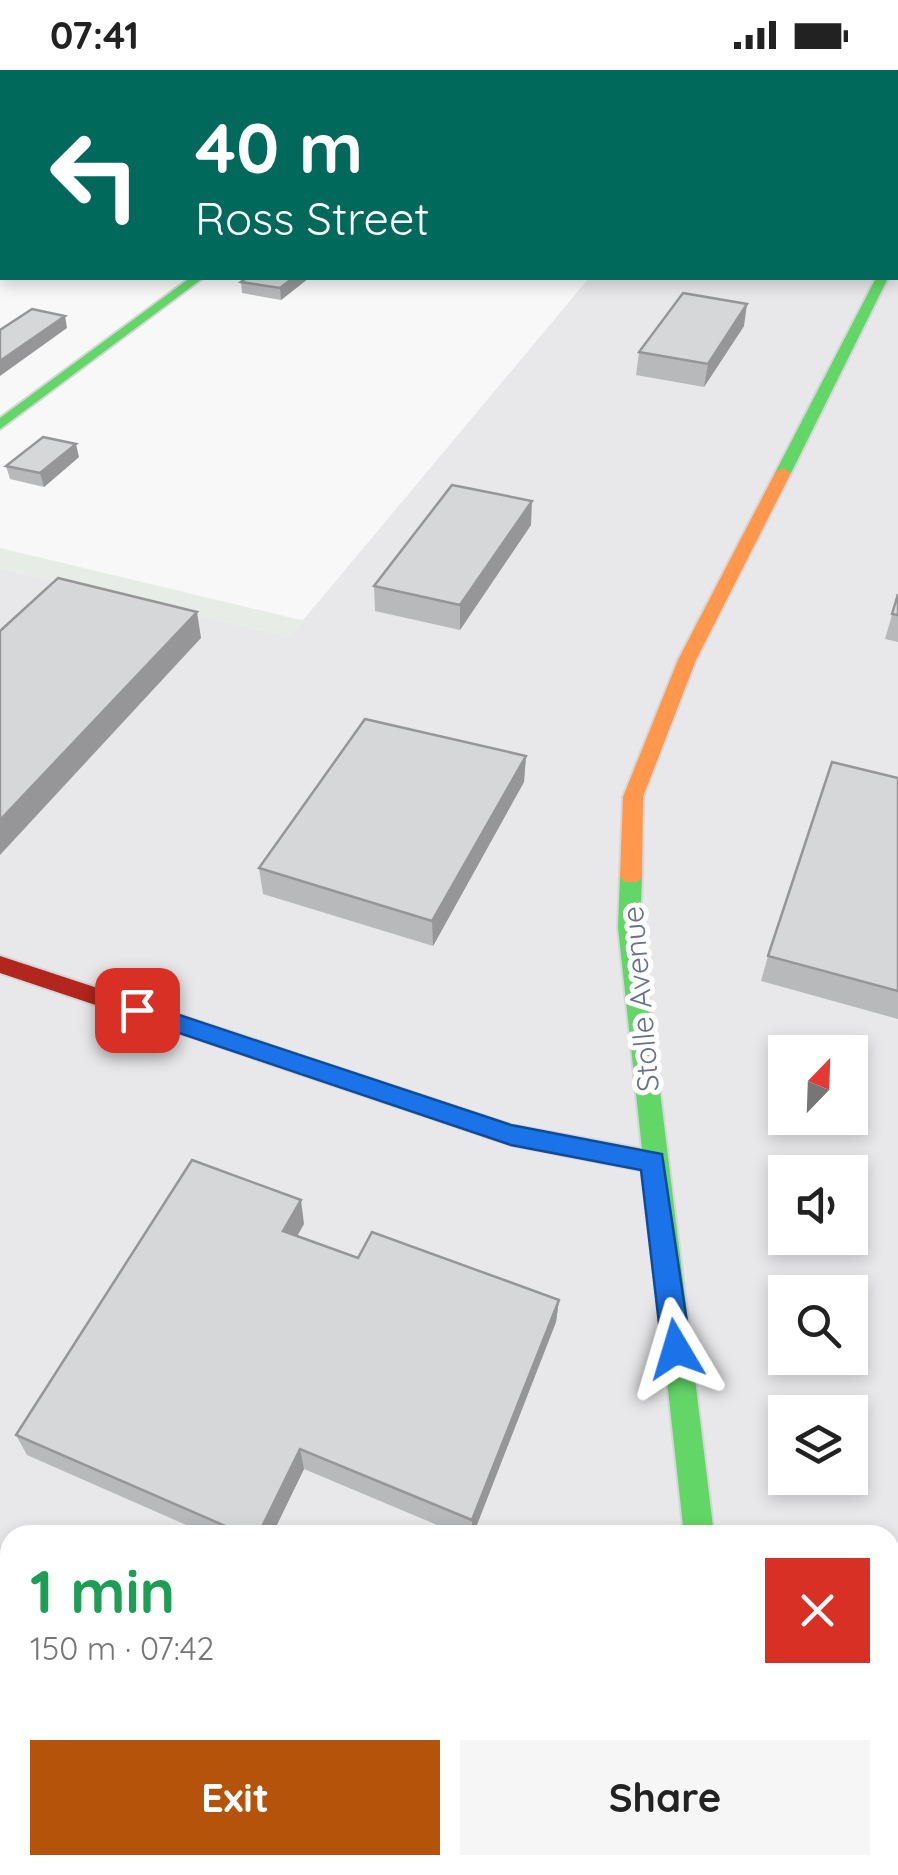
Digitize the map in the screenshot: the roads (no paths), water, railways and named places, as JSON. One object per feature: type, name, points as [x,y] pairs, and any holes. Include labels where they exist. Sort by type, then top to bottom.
[{"type":"street","points":[[0,425],[194,280]]},
{"type":"street","name":"Stolle Avenue","points":[[699,1525],[653,1162],[630,927],[633,797],[688,660],[881,280]]},
{"type":"street","points":[[0,964],[511,1135],[653,1162]]}]
